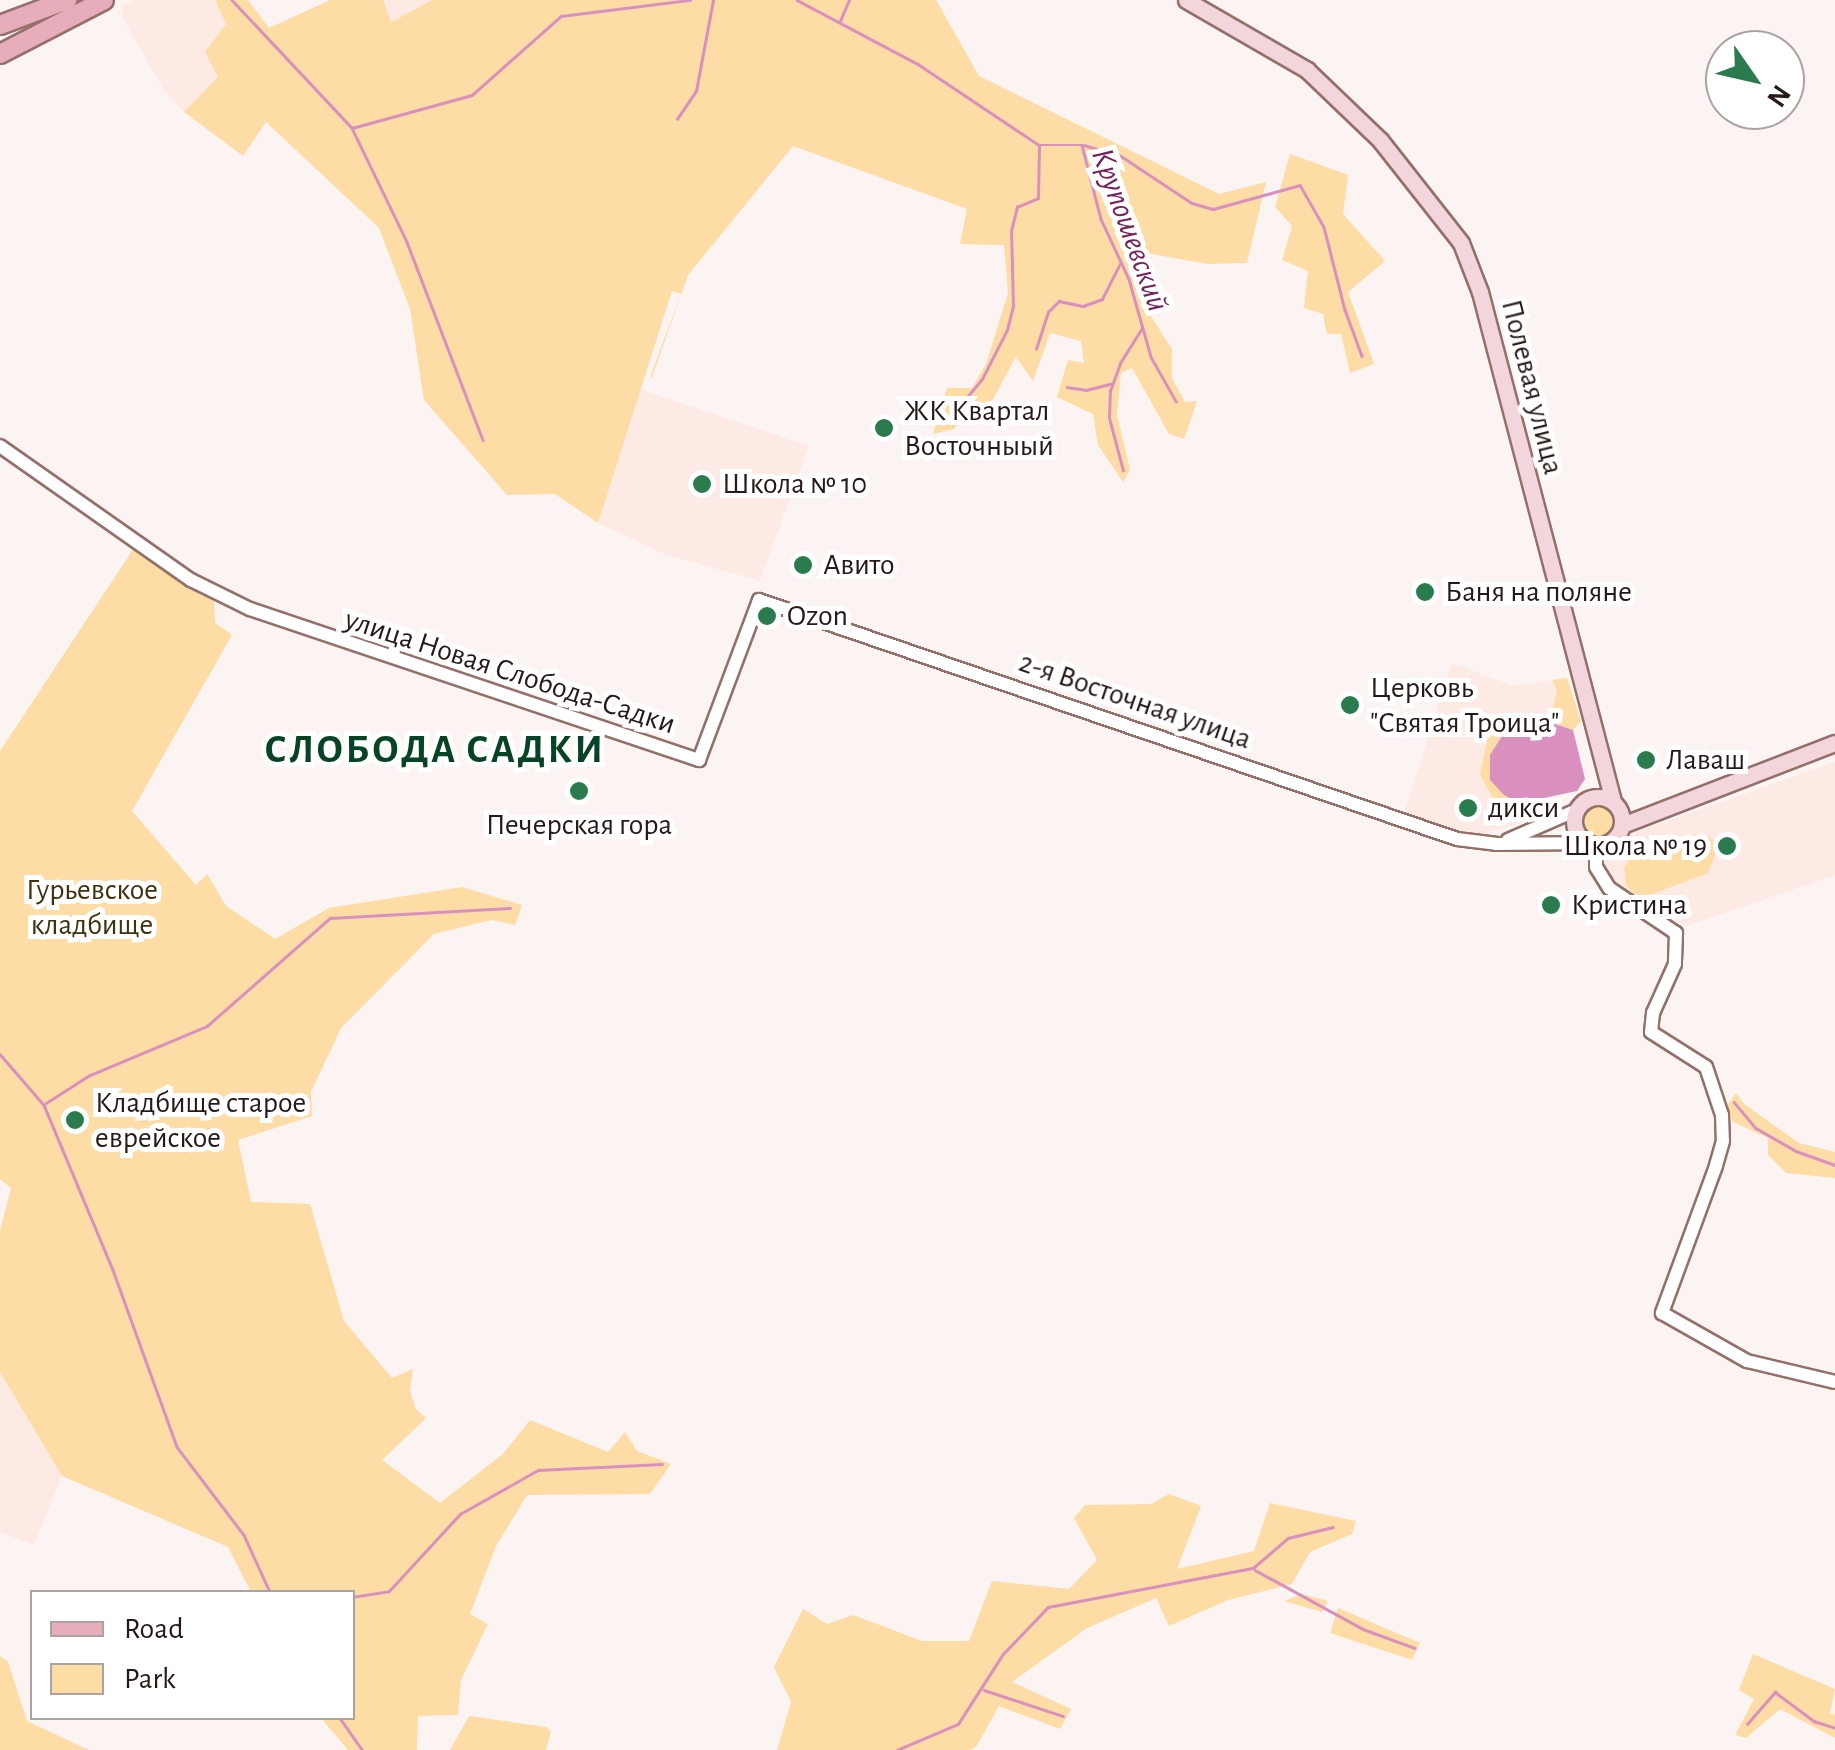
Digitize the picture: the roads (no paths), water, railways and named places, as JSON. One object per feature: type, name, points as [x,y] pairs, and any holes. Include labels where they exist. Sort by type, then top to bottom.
[{"type":"main road","points":[[0,24],[67,0]]},
{"type":"main road","points":[[0,57],[20,42],[104,0]]},
{"type":"main road","name":"Полевая улица","points":[[1186,0],[1307,70],[1380,140],[1461,243],[1472,266],[1615,804]]},
{"type":"main road","points":[[1606,770],[1594,797],[1577,810],[1574,825],[1592,844],[1608,843],[1622,825],[1671,803],[1835,743]]},
{"type":"main road","points":[[1594,797],[1615,804],[1671,803]]},
{"type":"main road","points":[[1615,804],[1622,825]]},
{"type":"street","name":"улица Новая Слобода-Садки","points":[[0,446],[191,580],[250,609],[699,760]]},
{"type":"street","name":"2-я Восточная улица","points":[[699,760],[759,600],[1457,839],[1496,844],[1592,844]]},
{"type":"street","name":"2-я Восточная улица","points":[[1496,844],[1552,824],[1577,810]]},
{"type":"street","points":[[1592,844],[1596,867],[1609,888],[1676,933],[1676,964],[1653,1013],[1650,1032],[1706,1066],[1716,1088],[1722,1141],[1662,1313],[1746,1361],[1835,1382]]},
{"type":"waterway","name":"Крупошевский","points":[[232,0],[352,128],[472,95],[561,16],[690,0]]},
{"type":"waterway","points":[[677,119],[696,91],[713,0]]},
{"type":"waterway","name":"Крупошевский","points":[[797,0],[918,64],[1039,145],[1082,145],[1101,219],[1129,279],[1151,357],[1176,401]]},
{"type":"waterway","points":[[840,21],[849,0]]},
{"type":"waterway","points":[[352,128],[407,242],[483,440]]},
{"type":"waterway","points":[[1084,145],[1121,156],[1192,203],[1213,209],[1300,185],[1324,227],[1345,310],[1362,356]]},
{"type":"waterway","points":[[948,420],[982,379],[1007,330],[1013,306],[1011,231],[1017,207],[1038,198],[1039,146]]},
{"type":"waterway","points":[[1036,349],[1048,312],[1059,301],[1083,306],[1102,299],[1120,264]]},
{"type":"waterway","points":[[1123,471],[1109,418],[1110,391],[1120,363],[1142,328]]},
{"type":"waterway","points":[[1067,387],[1086,390],[1110,384]]},
{"type":"waterway","points":[[46,1103],[88,1076],[207,1026],[330,918],[510,908]]},
{"type":"waterway","points":[[0,1054],[44,1105],[113,1270],[177,1447],[244,1535],[269,1590]]},
{"type":"waterway","points":[[1734,1102],[1756,1128],[1796,1151],[1835,1165]]},
{"type":"waterway","points":[[355,1597],[389,1591],[460,1514],[538,1470],[662,1464]]},
{"type":"waterway","points":[[897,1750],[958,1724],[1003,1654],[1048,1607],[1253,1568],[1288,1538],[1333,1527]]},
{"type":"waterway","points":[[1255,1570],[1363,1629],[1415,1648]]},
{"type":"waterway","points":[[984,1690],[1063,1716]]},
{"type":"waterway","points":[[1747,1724],[1775,1692],[1814,1721],[1835,1728]]},
{"type":"waterway","points":[[341,1720],[362,1750]]},
{"type":"place","name":"ЖК Квартал Восточныый","points":[[884,428]]},
{"type":"place","name":"Школа № 10","points":[[702,484]]},
{"type":"place","name":"Авито","points":[[803,565]]},
{"type":"place","name":"Баня на поляне","points":[[1425,592]]},
{"type":"place","name":"Ozon","points":[[767,616]]},
{"type":"place","name":"Церковь \"Святая Троица\"","points":[[1350,705]]},
{"type":"place","name":"Лаваш","points":[[1646,760]]},
{"type":"place","name":"Печерская гора","points":[[579,791]]},
{"type":"place","name":"дикси","points":[[1468,808]]},
{"type":"place","name":"Школа № 19","points":[[1727,846]]},
{"type":"place","name":"Кристина","points":[[1551,905]]},
{"type":"place","name":"Кладбище старое еврейское","points":[[75,1120]]},
{"type":"district","name":"СЛОБОДА САДКИ","points":[[435,750]]},
{"type":"park label","name":"Гурьевское кладбище","points":[[92,907]]}]
